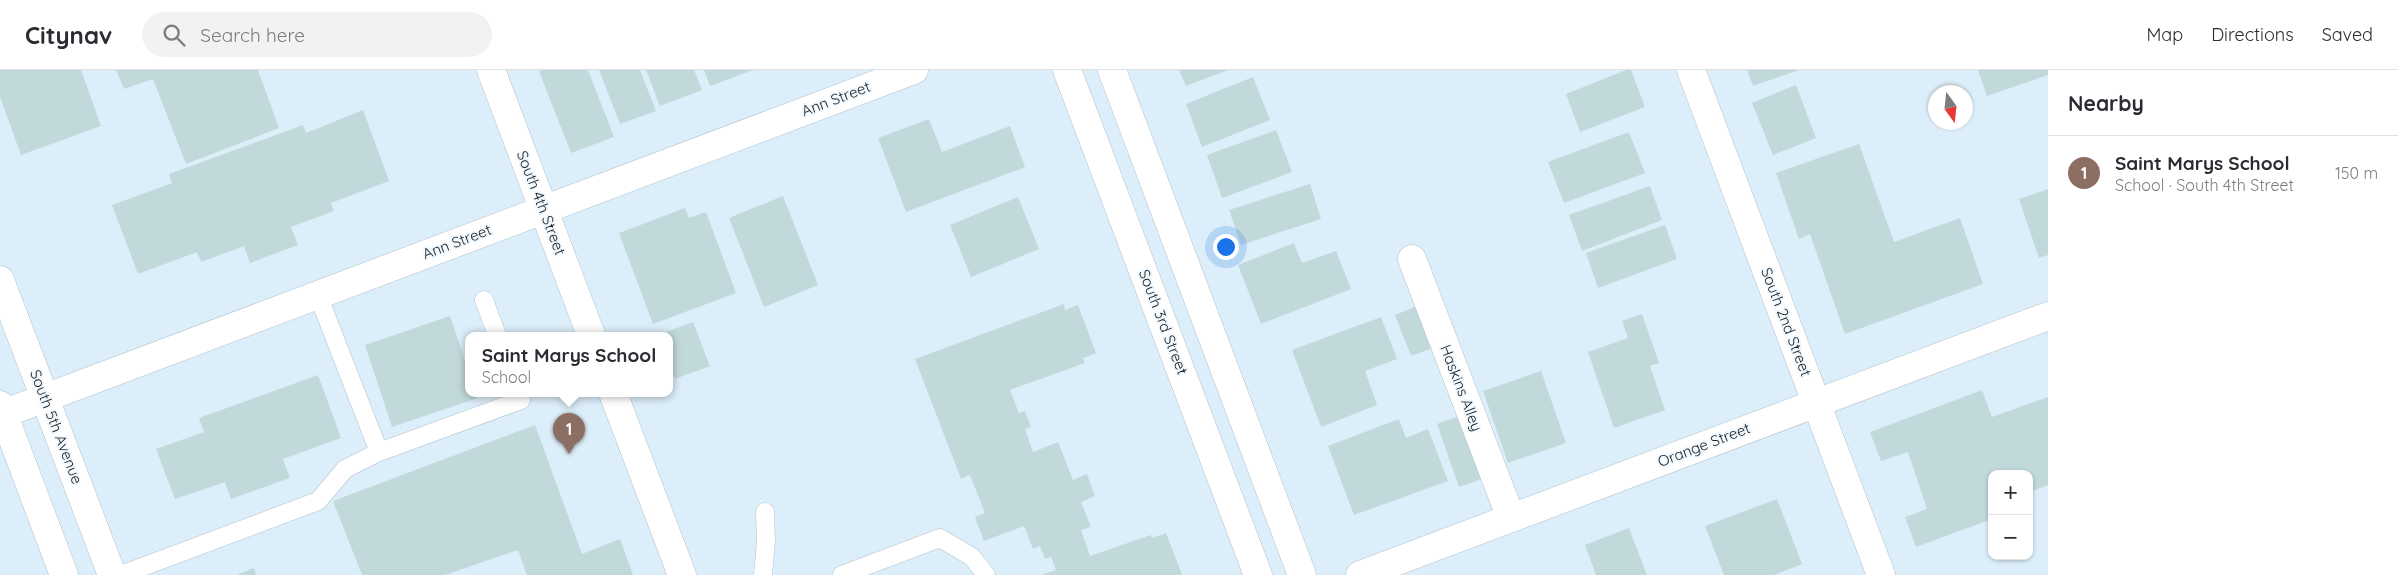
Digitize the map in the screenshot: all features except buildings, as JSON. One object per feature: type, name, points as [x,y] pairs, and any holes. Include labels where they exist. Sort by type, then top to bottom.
[{"type":"street","name":"South 4th Street","points":[[491,70],[590,332]]},
{"type":"street","name":"Ann Street","points":[[1,411],[45,398],[914,70]]},
{"type":"street","name":"South 3rd Street","points":[[1067,70],[1258,575]]},
{"type":"street","points":[[1112,70],[1302,575]]},
{"type":"street","name":"South 2nd Street","points":[[1691,70],[1881,575]]},
{"type":"street","name":"Haskins Alley","points":[[1412,259],[1510,518]]},
{"type":"street","name":"South 5th Avenue","points":[[0,280],[112,575]]},
{"type":"street","name":"Orange Street","points":[[1360,575],[2048,316]]},
{"type":"street","points":[[615,397],[682,575]]},
{"type":"street","points":[[1,411],[64,575]]},
{"type":"lane","points":[[318,295],[379,452]]},
{"type":"lane","points":[[484,300],[496,332]]},
{"type":"lane","points":[[121,575],[318,501],[345,469],[379,452],[521,400],[520,397]]},
{"type":"lane","points":[[763,575],[766,541],[765,512]]},
{"type":"lane","points":[[842,575],[940,538],[972,558],[986,575]]},
{"type":"place","name":"Saint Marys School","points":[[569,454]]}]
